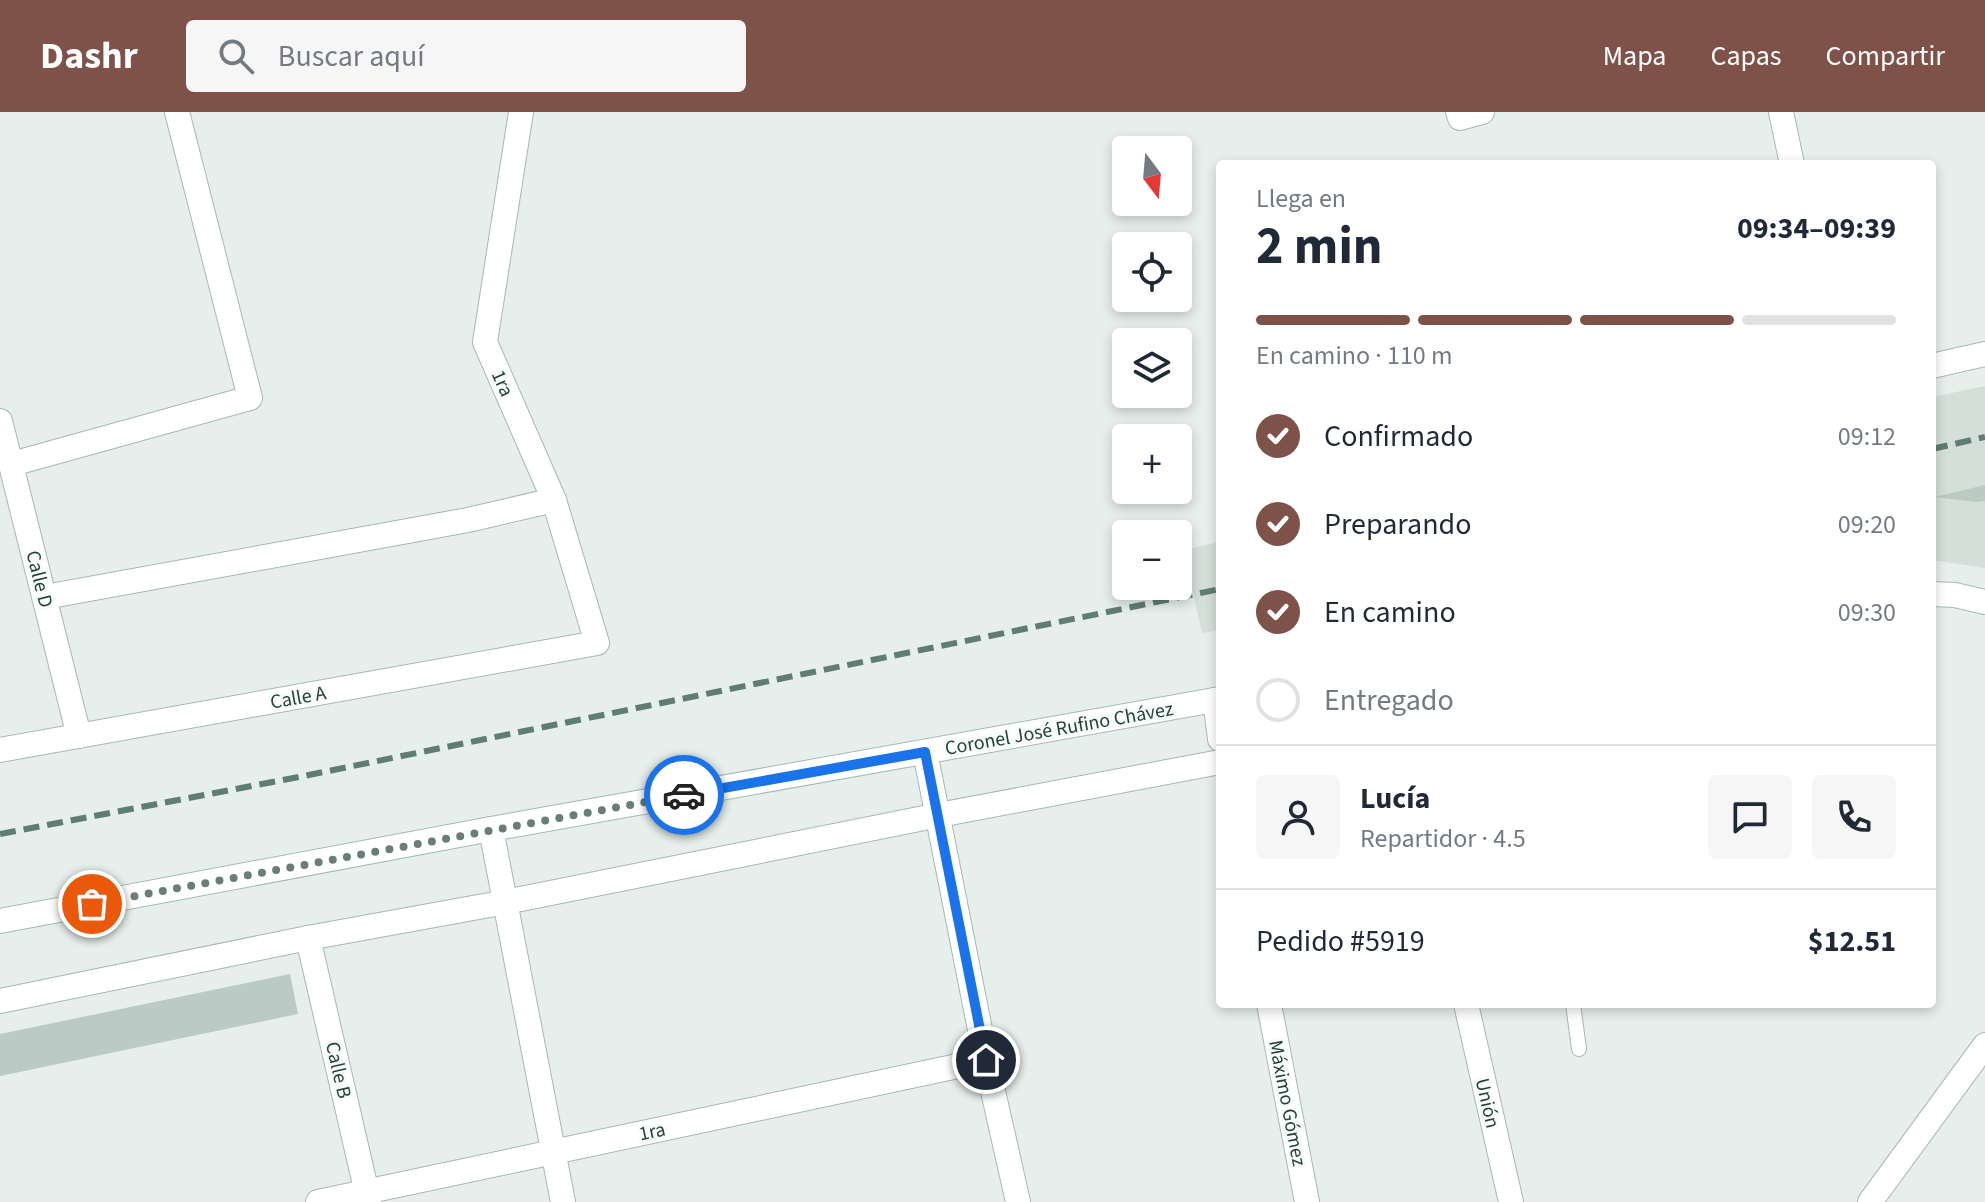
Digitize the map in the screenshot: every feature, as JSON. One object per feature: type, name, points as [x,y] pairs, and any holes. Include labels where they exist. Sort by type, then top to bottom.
[{"type":"street","points":[[12,464],[250,398],[177,112]]},
{"type":"street","name":"1ra","points":[[521,112],[485,342],[554,500],[597,643]]},
{"type":"street","points":[[1781,112],[1791,160]]},
{"type":"street","points":[[1936,365],[1985,354]]},
{"type":"street","name":"Calle D","points":[[0,421],[79,736]]},
{"type":"street","points":[[45,597],[468,520],[554,500]]},
{"type":"street","points":[[1936,594],[1985,602]]},
{"type":"street","name":"Calle A","points":[[0,750],[597,643]]},
{"type":"street","name":"Coronel José Rufino Chávez","points":[[0,921],[491,829],[1216,700]]},
{"type":"street","points":[[925,752],[986,1060],[1018,1202]]},
{"type":"street","points":[[0,1001],[308,938],[1216,763]]},
{"type":"street","points":[[491,829],[563,1202]]},
{"type":"street","name":"Calle B","points":[[308,938],[368,1197]]},
{"type":"street","name":"Máximo Gómez","points":[[1270,1008],[1307,1202]]},
{"type":"street","name":"Unión","points":[[1467,1008],[1511,1202]]},
{"type":"street","points":[[1870,1202],[1985,1045]]},
{"type":"street","name":"1ra","points":[[318,1202],[368,1197],[554,1152],[986,1060]]},
{"type":"lane","points":[[1574,1008],[1579,1049]]},
{"type":"shaded area","points":[[1985,386],[1985,568],[1936,561],[1936,396]]},
{"type":"shaded area","points":[[1216,543],[1216,631],[1202,633],[1192,589],[1192,548]]},
{"type":"building","points":[[1985,485],[1985,501],[1936,497]]},
{"type":"building","points":[[290,974],[298,1014],[0,1076],[0,1034]]},
{"type":"railway","points":[[1936,448],[1985,437]]},
{"type":"railway","points":[[0,834],[304,776],[1216,590]]},
{"type":"way so far","points":[[92,904],[684,795]]},
{"type":"route","points":[[684,795],[925,752],[986,1060]]}]
